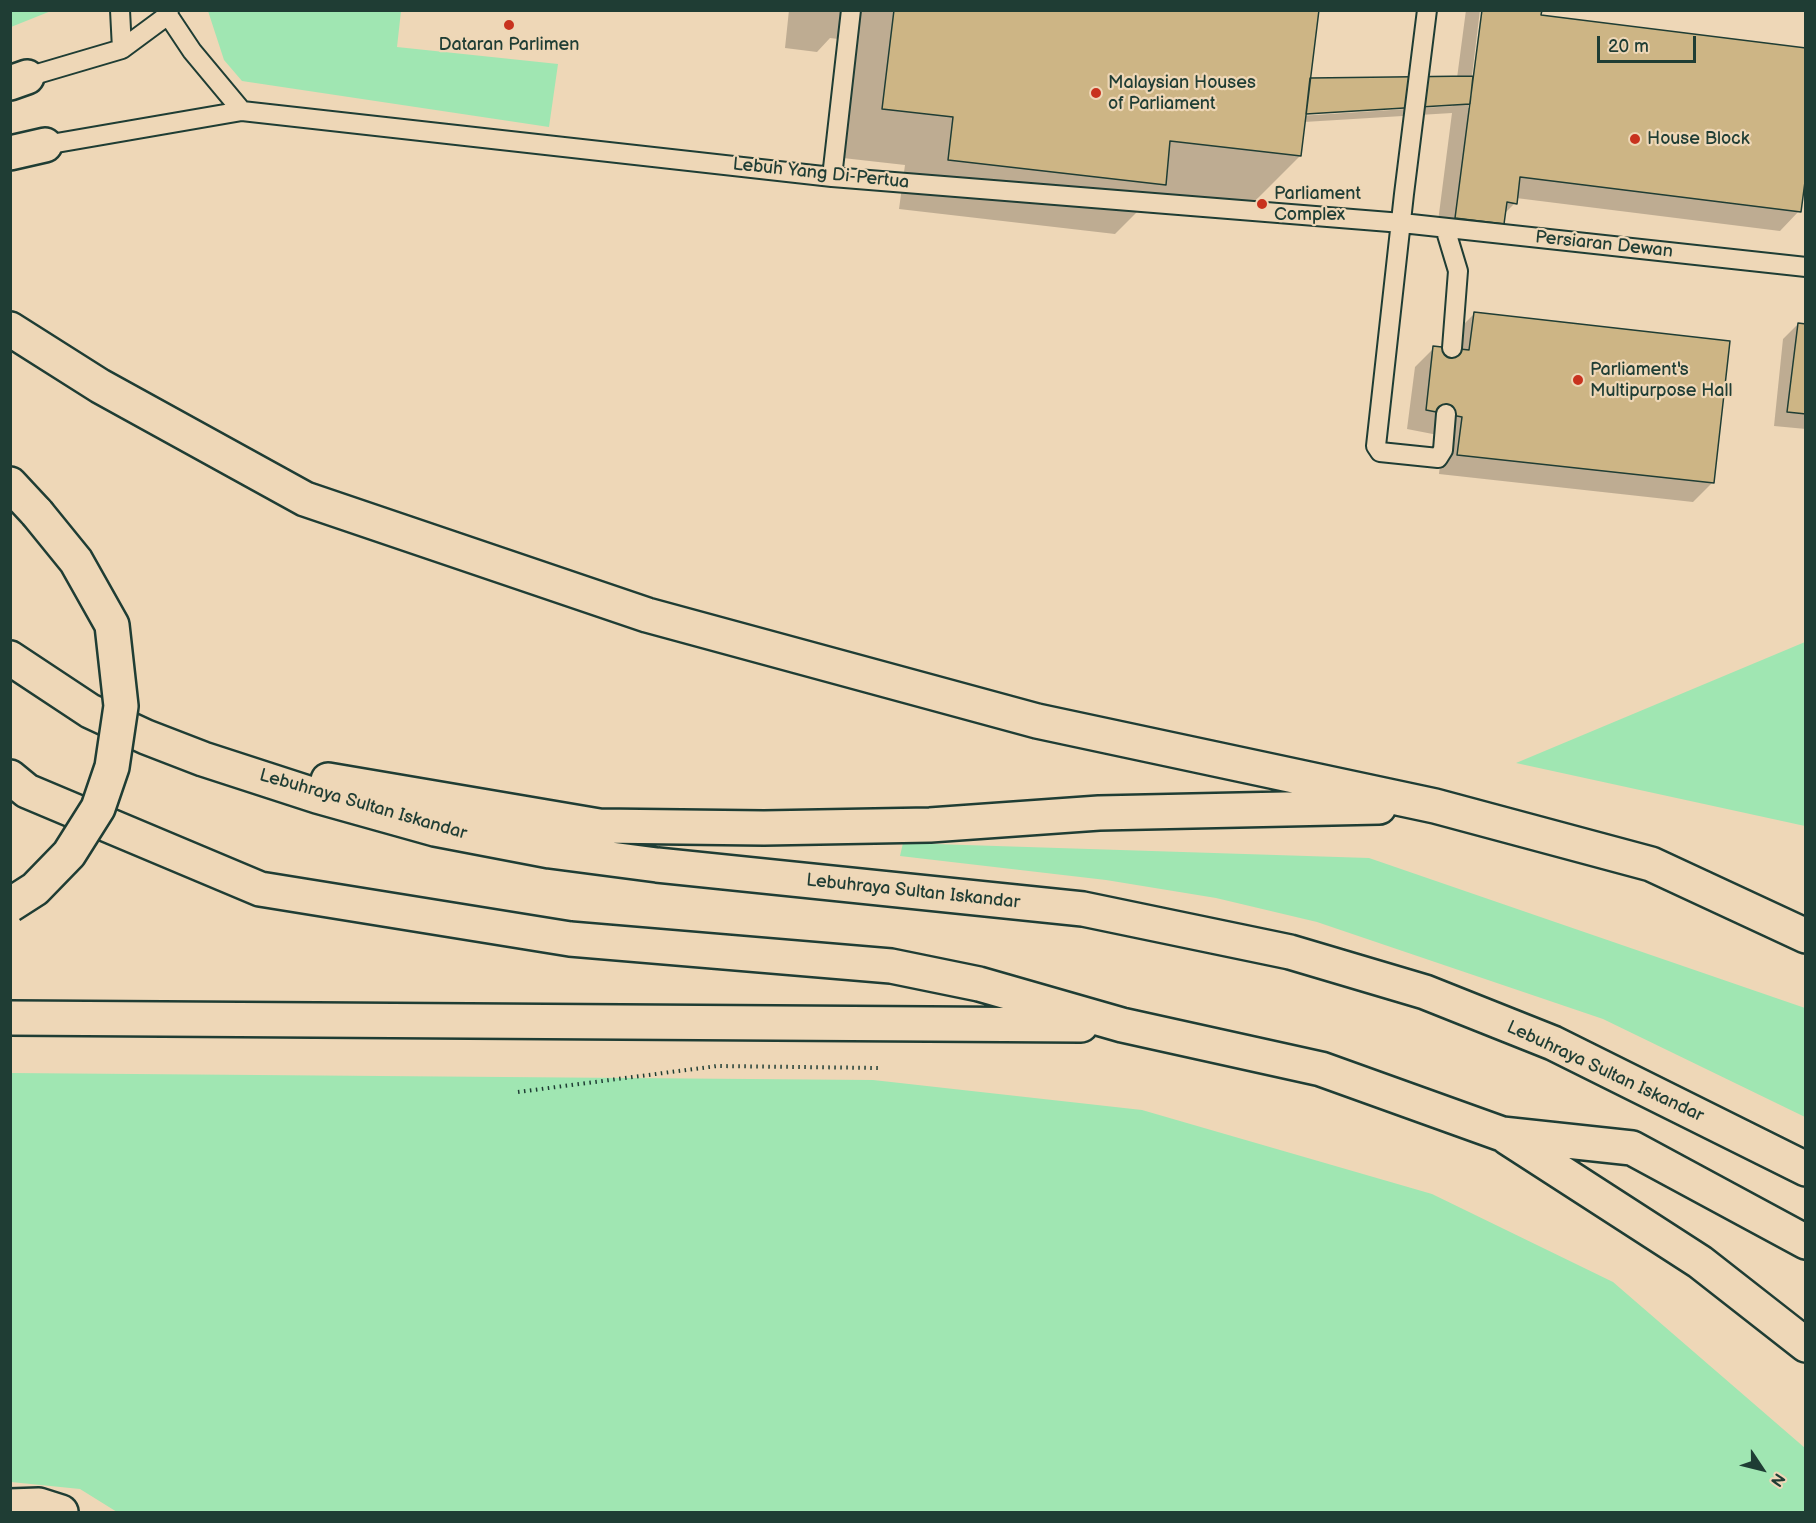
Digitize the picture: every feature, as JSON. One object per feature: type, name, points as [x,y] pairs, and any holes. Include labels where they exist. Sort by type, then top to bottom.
[{"type":"main road","points":[[10,153],[45,145]]},
{"type":"main road","points":[[10,329],[100,386],[305,499],[647,615],[1037,721],[1435,806],[1652,864],[1806,936]]},
{"type":"main road","points":[[10,484],[76,561],[112,625],[121,706],[112,767],[98,808],[69,854],[34,889],[10,905]]},
{"type":"main road","name":"Lebuhraya Sultan Iskandar","points":[[10,658],[90,711],[146,737],[203,759],[317,796],[435,829],[550,851],[657,865],[1083,909],[1290,952],[1425,992],[1553,1043],[1806,1169]]},
{"type":"main road","points":[[203,759],[599,826],[764,828],[930,825],[1099,813],[1435,806]]},
{"type":"main road","points":[[16,784],[260,889],[570,939],[891,966],[979,984],[1122,1025],[1321,1069],[1502,1134],[1700,1262],[1806,1345]]},
{"type":"main road","points":[[10,1018],[1122,1025]]},
{"type":"main road","points":[[1502,1134],[1632,1148],[1806,1242]]},
{"type":"main road","points":[[10,1506],[39,1505],[61,1512]]},
{"type":"lane","points":[[120,10],[122,49]]},
{"type":"lane","points":[[832,177],[851,10]]},
{"type":"lane","points":[[1426,10],[1376,446],[1380,452],[1438,458],[1443,450],[1446,414]]},
{"type":"lane","points":[[19,80],[122,49],[169,13],[192,51],[242,111]]},
{"type":"lane","name":"Lebuh Yang Di-Pertua","points":[[45,145],[242,111],[832,177],[1402,223]]},
{"type":"lane","name":"Persiaran Dewan","points":[[1402,223],[1806,267]]},
{"type":"lane","points":[[1445,228],[1458,271],[1452,348]]},
{"type":"path","points":[[519,1092],[717,1066],[879,1068]]},
{"type":"green space","points":[[11,10],[51,10],[51,11],[11,27]]},
{"type":"green space","points":[[208,11],[401,11],[397,47],[558,64],[549,127],[242,81],[224,60]]},
{"type":"green space","points":[[1805,642],[1805,826],[1516,763]]},
{"type":"green space","points":[[903,843],[1369,858],[1805,1008],[1805,1117],[1603,1019],[1317,922],[1216,898],[1106,880],[900,856]]},
{"type":"green space","points":[[11,1073],[873,1080],[1142,1110],[1432,1194],[1613,1282],[1805,1448],[1805,1512],[117,1512],[80,1489],[11,1482]]},
{"type":"building","name":"Malaysian Houses of Parliament","points":[[894,10],[1319,10],[1301,156],[1170,141],[1166,185],[948,160],[953,117],[882,109]]},
{"type":"building","name":"House Block","points":[[1482,10],[1542,10],[1541,15],[1806,48],[1806,174],[1801,212],[1520,177],[1517,204],[1507,202],[1504,224],[1455,218]]},
{"type":"building","points":[[1473,76],[1470,104],[1306,114],[1310,78]]},
{"type":"building","name":"Parliament's Multipurpose Hall","points":[[1474,312],[1730,341],[1714,483],[1457,455],[1462,417],[1426,410],[1433,346],[1469,350]]},
{"type":"building","points":[[1798,323],[1806,324],[1806,414],[1787,412]]},
{"type":"place","name":"Dataran Parlimen","points":[[509,25]]},
{"type":"place","name":"Malaysian Houses of Parliament","points":[[1096,93]]},
{"type":"place","name":"House Block","points":[[1635,139]]},
{"type":"place","name":"Parliament Complex","points":[[1262,204]]},
{"type":"place","name":"Parliament's Multipurpose Hall","points":[[1578,380]]}]
